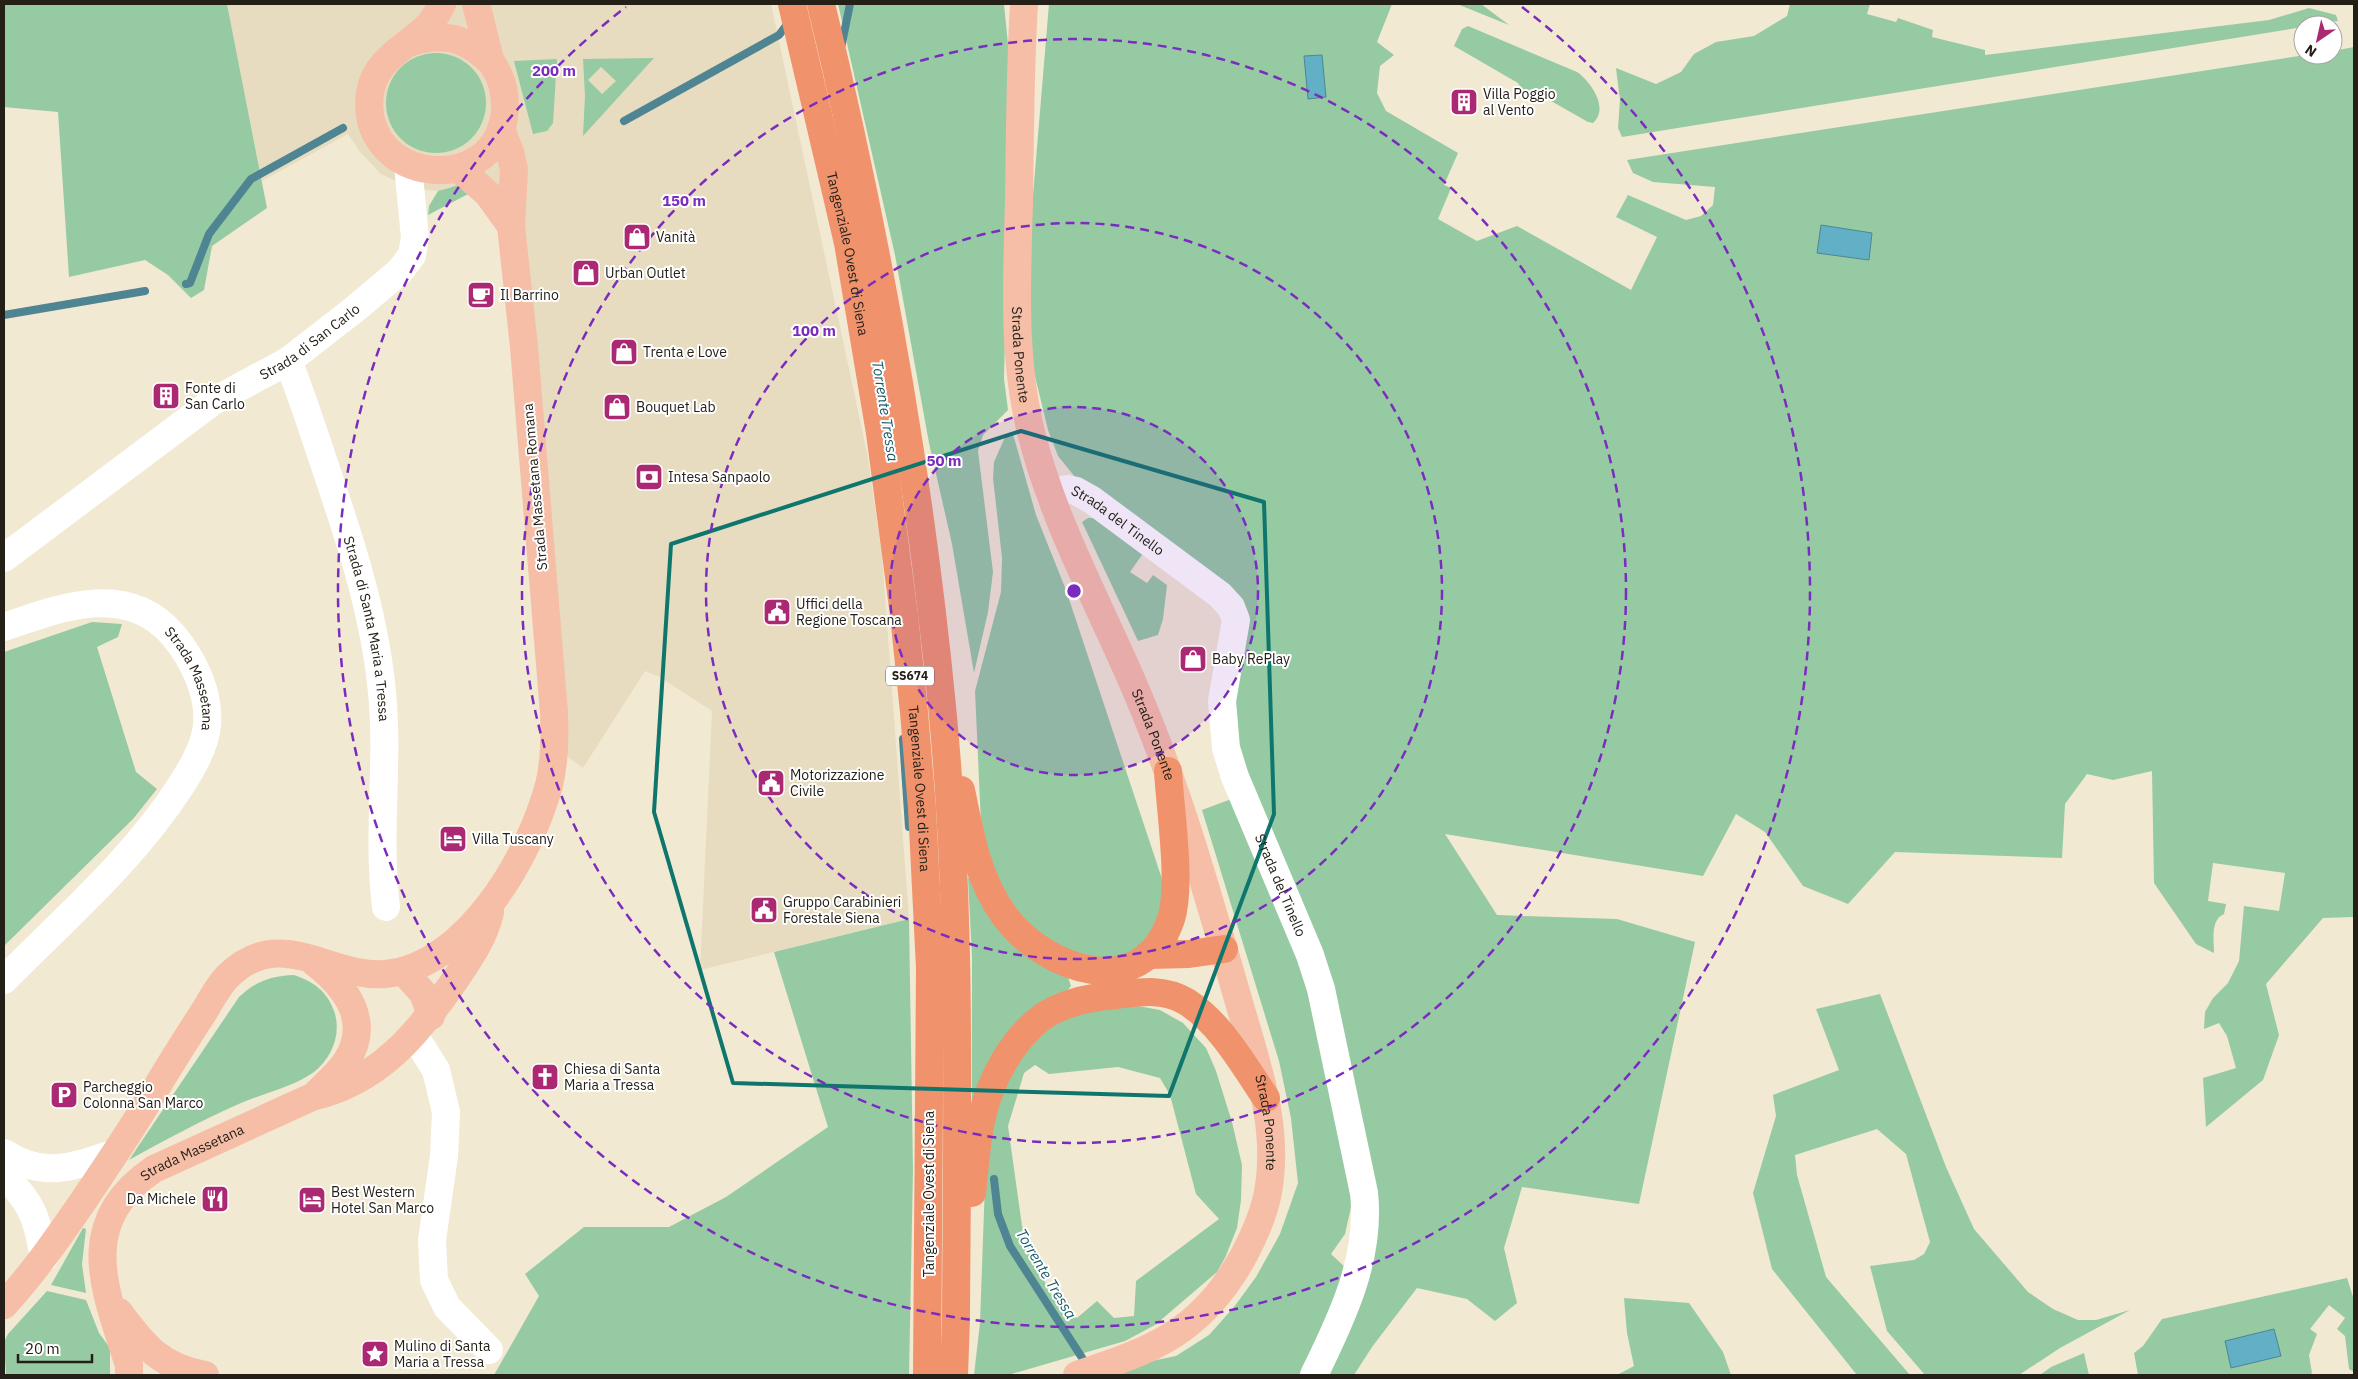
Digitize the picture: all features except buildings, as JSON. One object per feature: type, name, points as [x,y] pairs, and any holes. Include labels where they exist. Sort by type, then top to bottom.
[{"type":"highway","name":"Tangenziale Ovest di Siena","points":[[792,4],[848,243],[880,432],[904,615],[914,712],[922,808],[930,968],[927,1367]]},
{"type":"highway","name":"Tangenziale Ovest di Siena","points":[[821,4],[845,108],[899,374],[918,507],[942,707],[958,966],[954,1375]]},
{"type":"highway","points":[[942,707],[980,870],[990,893],[1004,915],[1017,930],[1045,953],[1076,968],[1095,970],[1120,969],[1148,955],[1188,954],[1224,949]]},
{"type":"highway","points":[[1148,955],[1162,936],[1170,920],[1175,891],[1168,771]]},
{"type":"highway","points":[[1160,991],[1224,949]]},
{"type":"highway","points":[[956,1318],[982,1116],[1001,1067],[1028,1030],[1042,1017],[1077,1001],[1102,996],[1160,991],[1184,1000],[1205,1016],[1226,1040],[1266,1098]]},
{"type":"main road","points":[[408,43],[430,36],[453,37],[474,46],[491,62],[500,76],[505,93],[505,111],[501,129],[484,153],[472,162],[458,168],[441,171],[424,170],[408,165],[390,152],[377,135],[371,114],[370,93],[377,72],[390,55],[428,26],[442,4]]},
{"type":"main road","points":[[476,4],[491,62]]},
{"type":"main road","name":"Strada Ponente","points":[[1024,4],[1018,340],[1025,406],[1050,494],[1133,683],[1168,771],[1224,949],[1266,1098],[1271,1139],[1268,1192],[1262,1215],[1246,1251],[1224,1288],[1197,1318],[1170,1338],[1136,1356],[1077,1375]]},
{"type":"main road","name":"Strada Massetana Romana","points":[[501,129],[514,169],[511,226],[524,347],[555,747]]},
{"type":"main road","name":"Strada Massetana Romana","points":[[458,168],[488,194],[511,226]]},
{"type":"main road","name":"Strada Massetana","points":[[129,1375],[129,1364],[103,1278],[103,1239],[113,1210],[139,1179],[154,1169],[312,1098],[340,1090],[360,1079],[398,1051],[422,1026],[479,944],[492,904],[537,819],[549,783],[555,747]]},
{"type":"main road","name":"Strada Massetana","points":[[4,1304],[44,1258],[115,1154],[181,1046],[229,975],[253,958],[279,953],[307,956],[366,973],[403,971],[441,954],[492,904]]},
{"type":"main road","name":"Strada Massetana","points":[[307,956],[344,989],[354,1011],[356,1025],[353,1049],[346,1063],[312,1098]]},
{"type":"main road","points":[[403,971],[423,993],[422,1026]]},
{"type":"main road","points":[[109,1298],[142,1342],[155,1355],[177,1368],[205,1375]]},
{"type":"street","name":"Strada di San Carlo","points":[[4,558],[180,426],[235,388],[288,361],[356,309],[409,261],[415,238],[408,165]]},
{"type":"street","name":"Strada di Santa Maria a Tressa","points":[[288,361],[352,547],[364,589],[378,657],[384,728],[381,834],[386,907]]},
{"type":"street","name":"Strada del Tinello","points":[[1050,494],[1067,489],[1076,491],[1102,506],[1220,595],[1231,607],[1236,620],[1222,701],[1226,748],[1234,777],[1310,955],[1321,989],[1364,1193],[1366,1217],[1361,1260],[1344,1309],[1314,1375]]},
{"type":"street","name":"Strada Massetana","points":[[4,627],[78,604],[114,604],[146,613],[170,631],[186,653],[203,688],[207,719],[205,734],[196,758],[171,801],[144,837],[110,876],[4,980]]},
{"type":"street","points":[[422,1026],[436,1070],[446,1112],[444,1156],[432,1240],[434,1280],[446,1307],[489,1350]]},
{"type":"street","points":[[4,1153],[24,1165],[46,1170],[65,1168],[115,1154]]},
{"type":"street","points":[[4,1175],[22,1194],[33,1210],[44,1258]]},
{"type":"highlighted area","points":[[1021,431],[1264,502],[1274,814],[1169,1096],[733,1083],[654,812],[671,544]]},
{"type":"shaded area","points":[[227,4],[771,4],[867,453],[882,556],[909,919],[700,970],[712,711],[658,676],[645,671],[583,768],[555,747],[511,226],[491,223],[483,205],[472,192],[450,187],[438,191],[410,188],[381,174],[360,152],[348,134],[262,181]]},
{"type":"green space","points":[[4,4],[227,4],[267,208],[212,246],[204,290],[191,298],[168,275],[145,260],[69,277],[58,112],[4,107]]},
{"type":"green space","points":[[838,4],[1004,4],[1011,75],[1004,379],[1008,410],[983,435],[978,451],[993,572],[988,612],[974,673],[952,544],[929,443],[895,255]]},
{"type":"green space","points":[[1049,4],[1392,4],[1377,42],[1394,55],[1380,66],[1377,93],[1386,111],[1458,153],[1444,185],[1451,188],[1438,219],[1477,241],[1517,226],[1631,290],[1657,237],[1616,217],[1628,195],[1686,220],[1701,216],[1713,205],[1715,187],[1653,182],[1633,173],[1627,160],[2293,57],[2293,65],[2343,65],[2343,49],[2354,47],[2354,917],[2323,918],[2266,984],[2279,1035],[2263,1080],[2206,1127],[2203,1078],[2236,1068],[2227,1036],[2219,1023],[2204,1029],[2205,1012],[2213,998],[2228,983],[2239,961],[2244,906],[2279,911],[2285,873],[2213,863],[2208,901],[2226,904],[2224,914],[2215,926],[2213,937],[2214,953],[2196,944],[2154,883],[2152,771],[2113,780],[2087,774],[2065,804],[2062,858],[1895,852],[1848,904],[1803,886],[1765,832],[1736,814],[1703,876],[1445,834],[1497,915],[1617,919],[1695,942],[1639,1204],[1522,1187],[1504,1248],[1517,1303],[1495,1321],[1467,1299],[1417,1288],[1372,1347],[1354,1375],[1321,1375],[1367,1166],[1242,774],[1227,703],[1243,635],[1075,477],[1058,456],[1048,430],[1033,368],[1029,315],[1028,255]]},
{"type":"green space","points":[[1457,4],[1481,4],[1509,25]]},
{"type":"green space","points":[[1790,4],[1870,4],[1867,14],[1896,22],[1898,18],[1933,30],[1932,37],[1985,50],[1985,55],[2269,20],[2309,8],[2336,15],[2293,15],[2293,29],[1622,137],[1618,128],[1620,100],[1616,68],[1656,84],[1681,72],[1694,54],[1716,42],[1754,36],[1787,16]]},
{"type":"green space","points":[[1468,26],[1577,72],[1596,95],[1600,110],[1598,117],[1593,123],[1588,122],[1544,97],[1536,95],[1527,97],[1518,83],[1454,46],[1462,29]]},
{"type":"green space","points":[[436,53],[455,57],[471,68],[482,84],[486,103],[482,122],[471,138],[455,149],[436,153],[417,149],[401,138],[390,122],[386,103],[390,84],[401,68],[417,57]]},
{"type":"green space","points":[[654,58],[583,136],[585,96],[583,59]],"holes":[[[601,67],[616,81],[602,94],[588,80]]]},
{"type":"green space","points":[[557,59],[553,123],[547,131],[533,134],[514,61]]},
{"type":"green space","points":[[459,185],[472,192],[428,215],[429,206],[438,191]]},
{"type":"green space","points":[[1013,434],[1036,515],[1066,590],[1163,882],[1164,912],[1138,952],[1108,962],[1056,951],[998,891],[981,824],[975,691],[1001,592],[1002,558],[993,478],[994,462],[1005,437]]},
{"type":"green space","points":[[1088,518],[1095,518],[1144,552],[1130,572],[1147,583],[1153,575],[1167,585],[1163,619],[1158,635],[1138,641],[1082,522]]},
{"type":"green space","points":[[92,622],[122,624],[118,637],[97,647],[136,772],[157,789],[133,819],[4,946],[4,652]]},
{"type":"green space","points":[[1234,798],[1309,977],[1353,1198],[1345,1234],[1331,1254],[1348,1270],[1307,1375],[1109,1375],[1142,1363],[1176,1356],[1209,1335],[1234,1307],[1256,1277],[1280,1234],[1298,1183],[1291,1118],[1279,1061],[1202,810]]},
{"type":"green space","points":[[970,876],[1068,977],[1071,986],[972,1103],[972,957],[968,878]]},
{"type":"green space","points":[[909,919],[913,1170],[909,1375],[494,1375],[539,1296],[525,1274],[584,1227],[669,1227],[726,1197],[828,1127],[774,952]]},
{"type":"green space","points":[[294,975],[319,988],[328,998],[334,1011],[337,1028],[336,1036],[326,1060],[314,1072],[297,1082],[226,1110],[129,1160],[239,997],[264,980]]},
{"type":"green space","points":[[1880,994],[1946,1167],[1974,1229],[2028,1292],[2053,1309],[2078,1320],[2096,1320],[2130,1310],[2060,1348],[2019,1375],[1925,1375],[1887,1331],[1870,1266],[1914,1260],[1924,1254],[1930,1242],[1906,1154],[1877,1129],[1795,1155],[1797,1175],[1826,1277],[1910,1375],[1857,1375],[1772,1269],[1753,1193],[1776,1116],[1773,1095],[1839,1070],[1816,1009]]},
{"type":"green space","points":[[1138,1006],[1160,1010],[1183,1023],[1206,1048],[1216,1071],[1232,1122],[1242,1165],[1241,1200],[1237,1228],[1217,1272],[1155,1325],[1125,1341],[1008,1375],[974,1375],[980,1323],[986,1155],[997,1096],[1031,1040],[1074,1012]],"holes":[[[1035,1065],[1049,1074],[1118,1067],[1160,1078],[1170,1095],[1196,1194],[1219,1219],[1136,1281],[1134,1316],[1114,1318],[1097,1301],[1077,1318],[1049,1292],[1022,1226],[1008,1126],[1024,1073]]]},
{"type":"green space","points":[[83,1228],[86,1229],[82,1264],[86,1293],[51,1285]]},
{"type":"green space","points":[[2347,1278],[2354,1300],[2354,1372],[2349,1369],[2345,1336],[2337,1329],[2345,1318],[2329,1305],[2310,1329],[2317,1334],[2309,1355],[2312,1373],[2310,1375],[2138,1375],[2134,1353],[2143,1346],[2162,1319]]},
{"type":"green space","points":[[47,1291],[86,1300],[99,1333],[110,1348],[110,1375],[6,1375],[4,1342],[8,1334]]},
{"type":"green space","points":[[1624,1298],[1689,1303],[1723,1352],[1731,1375],[1617,1375],[1634,1366],[1627,1333]]},
{"type":"green space","points":[[2084,1353],[2089,1375],[2040,1375],[2051,1367]]},
{"type":"water","points":[[1322,55],[1326,97],[1308,99],[1304,56]]},
{"type":"water","points":[[1821,225],[1872,233],[1869,260],[1817,253]]},
{"type":"water","points":[[2274,1329],[2281,1356],[2231,1368],[2225,1341]]},
{"type":"waterway","name":"Torrente Tressa","points":[[841,48],[850,4]]},
{"type":"waterway","points":[[624,121],[779,35],[789,22]]},
{"type":"waterway","points":[[186,284],[190,283],[209,234],[251,179],[343,128]]},
{"type":"waterway","points":[[4,315],[145,291]]},
{"type":"waterway","name":"Torrente Tressa","points":[[903,739],[909,827]]},
{"type":"waterway","name":"Torrente Tressa","points":[[994,1179],[998,1214],[1010,1246],[1088,1367]]},
{"type":"place","name":"Villa Poggio al Vento","points":[[1464,102]]},
{"type":"place","name":"Vanità","points":[[637,237]]},
{"type":"place","name":"Urban Outlet","points":[[586,273]]},
{"type":"place","name":"Il Barrino","points":[[481,295]]},
{"type":"place","name":"Trenta e Love","points":[[624,352]]},
{"type":"place","name":"Fonte di San Carlo","points":[[166,396]]},
{"type":"place","name":"Bouquet Lab","points":[[617,407]]},
{"type":"place","name":"Intesa Sanpaolo","points":[[649,477]]},
{"type":"place","name":"Uffici della Regione Toscana","points":[[777,612]]},
{"type":"place","name":"Baby RePlay","points":[[1193,659]]},
{"type":"place","name":"Motorizzazione Civile","points":[[771,783]]},
{"type":"place","name":"Villa Tuscany","points":[[453,839]]},
{"type":"place","name":"Gruppo Carabinieri Forestale Siena","points":[[764,910]]},
{"type":"place","name":"Chiesa di Santa Maria a Tressa","points":[[545,1077]]},
{"type":"place","name":"Parcheggio Colonna San Marco","points":[[64,1095]]},
{"type":"place","name":"Da Michele","points":[[215,1199]]},
{"type":"place","name":"Best Western Hotel San Marco","points":[[312,1200]]},
{"type":"place","name":"Mulino di Santa Maria a Tressa","points":[[375,1354]]}]
